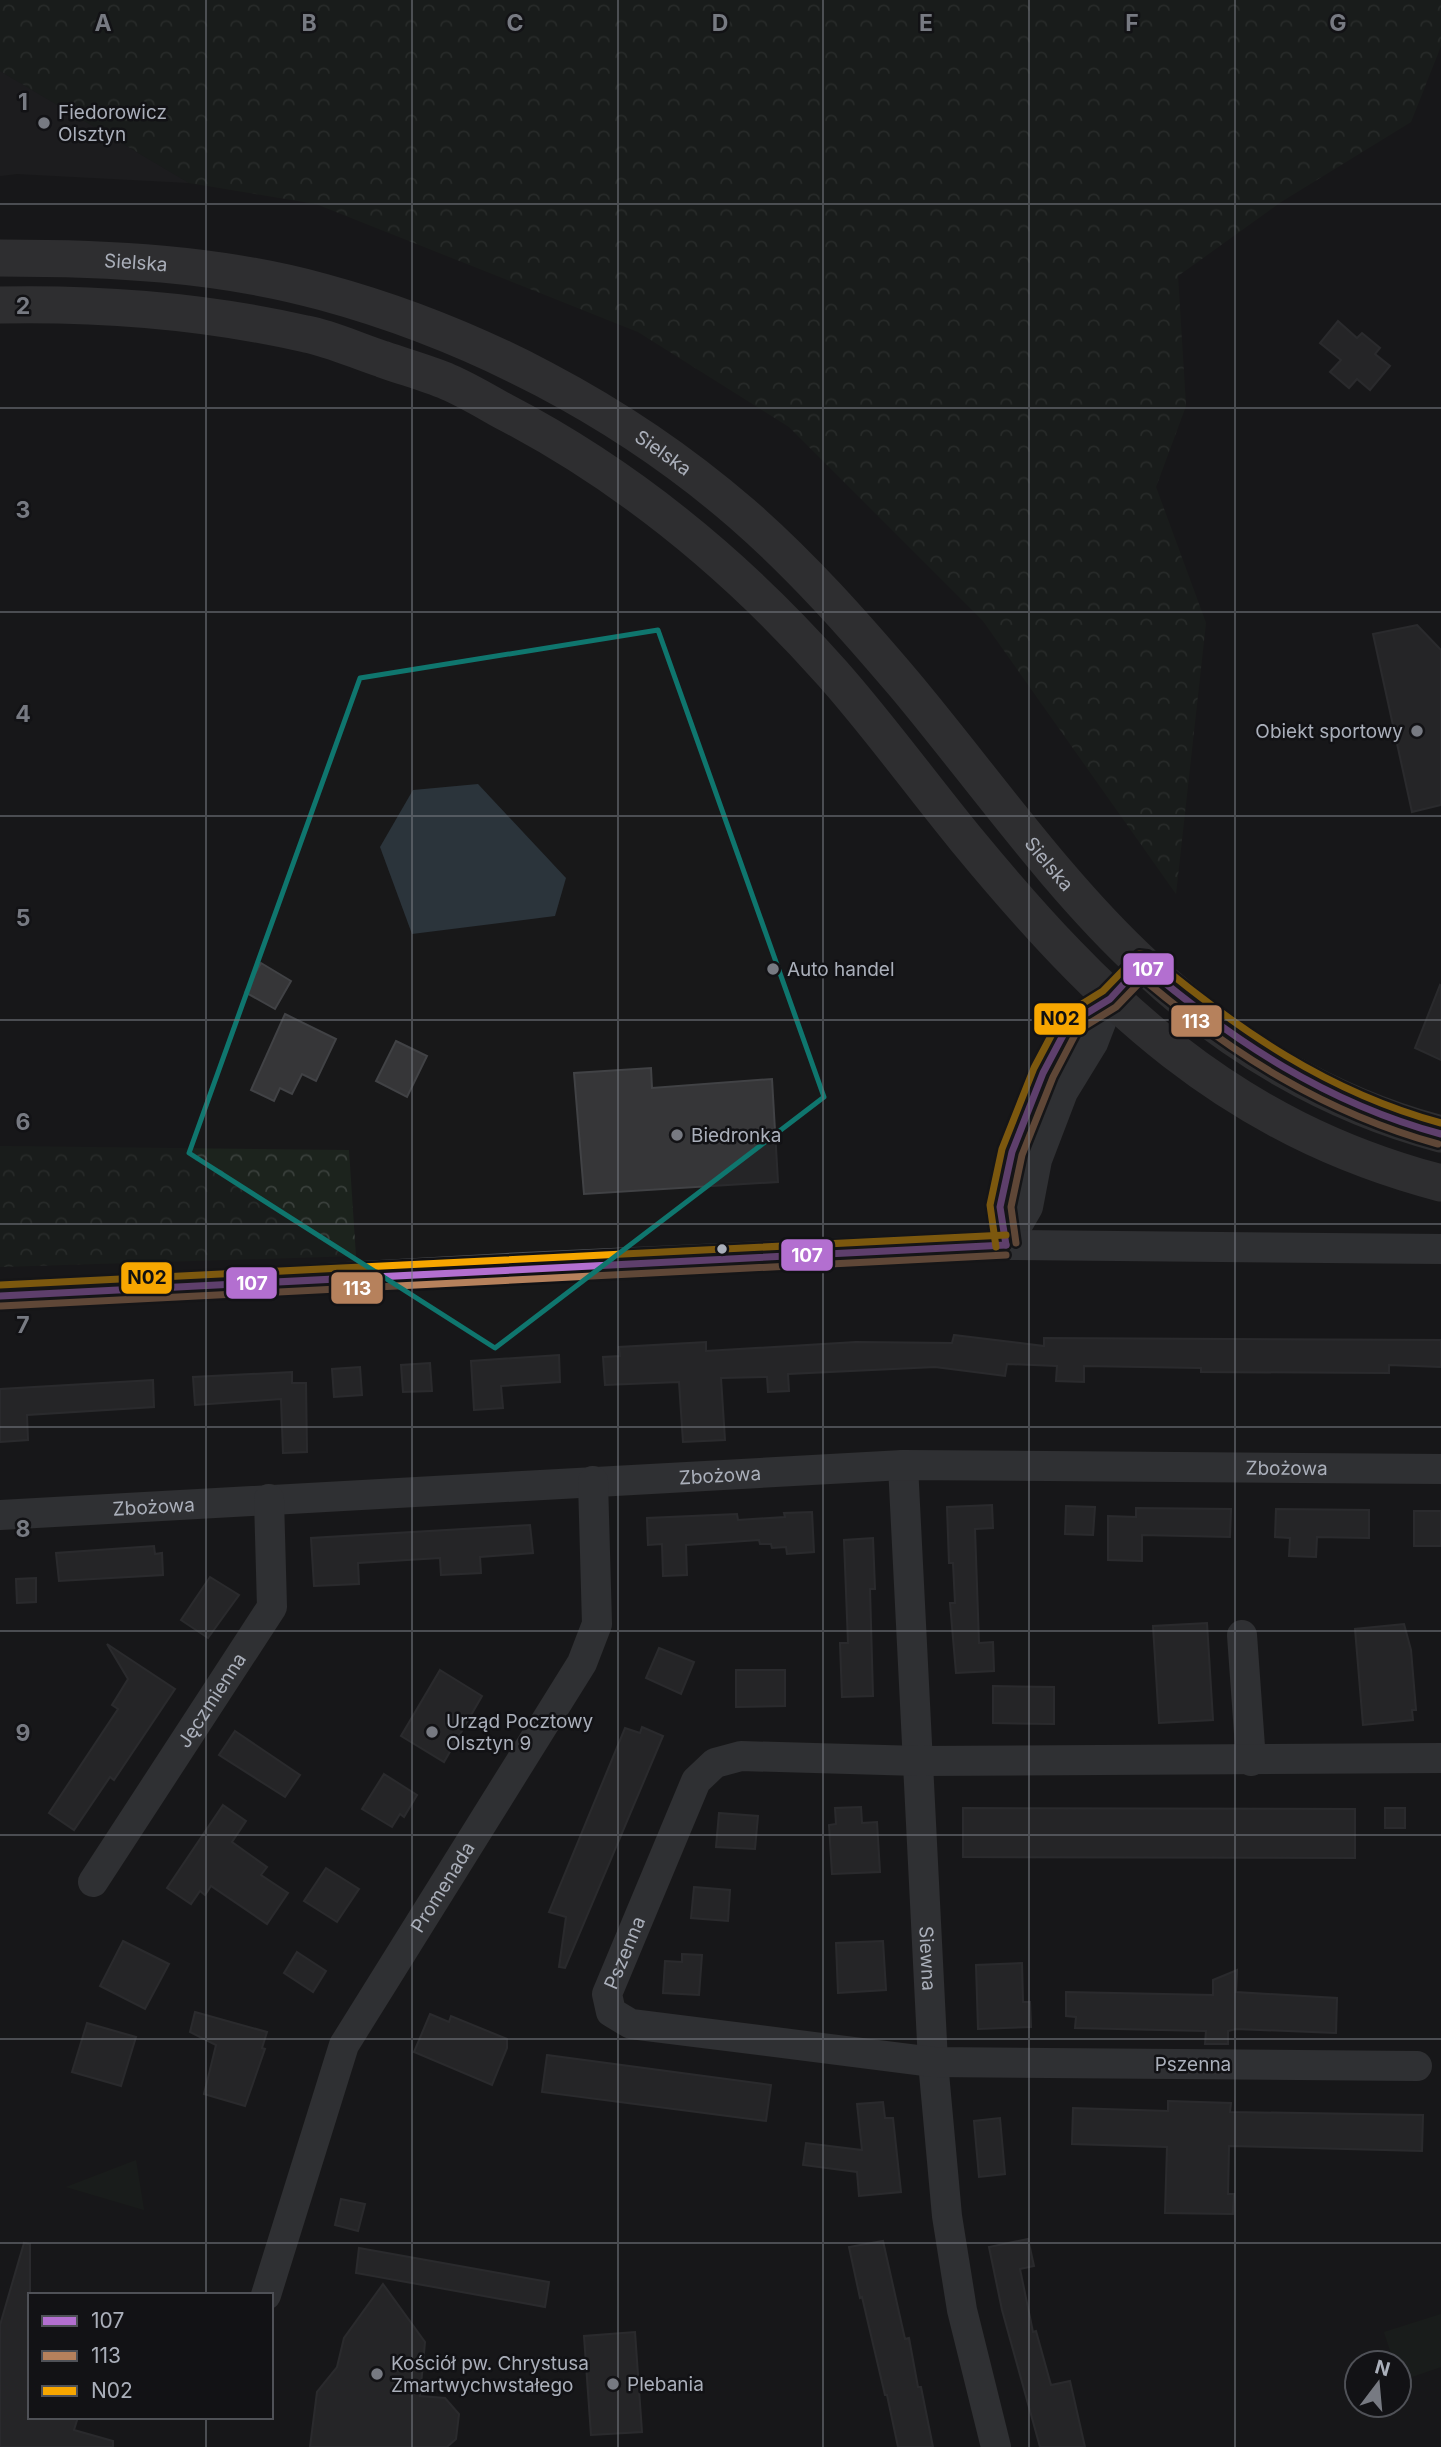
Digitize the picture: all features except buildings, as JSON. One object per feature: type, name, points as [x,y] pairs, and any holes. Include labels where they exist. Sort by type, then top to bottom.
[{"type":"main road","name":"Sielska","points":[[0,258],[135,261],[211,270],[322,291],[436,330],[544,380],[653,444],[740,512],[808,576],[903,683],[1066,880],[1142,964],[1211,1022],[1290,1074],[1353,1105],[1441,1134]]},
{"type":"main road","points":[[0,305],[86,304],[182,312],[310,334],[451,383],[550,436],[625,484],[709,553],[769,608],[832,674],[968,842],[1069,958],[1110,999],[1168,1049],[1224,1088],[1296,1129],[1360,1159],[1441,1183]]},
{"type":"street","points":[[1006,1245],[1028,1207],[1037,1160],[1063,1092],[1093,1043],[1110,999],[1142,964]]},
{"type":"street","points":[[0,1296],[524,1267],[1006,1245],[1142,1244],[1441,1250]]},
{"type":"street","name":"Zbożowa","points":[[0,1515],[903,1465],[1441,1469]]},
{"type":"street","name":"Siewna","points":[[903,1465],[933,2062],[947,2216],[960,2297],[996,2447]]},
{"type":"street","name":"Promenada","points":[[267,2293],[344,2045],[582,1663],[597,1624],[593,1481]]},
{"type":"street","name":"Jęczmienna","points":[[93,1882],[272,1606],[269,1499]]},
{"type":"street","points":[[1242,1634],[1251,1760]]},
{"type":"street","name":"Pszenna","points":[[1417,2066],[933,2062],[631,2024],[611,2012],[607,1994],[696,1781],[715,1763],[741,1756],[919,1761],[1441,1758]]},
{"type":"highlighted area","points":[[658,630],[824,1097],[495,1348],[189,1153],[360,678]]},
{"type":"shaded area","name":"Fiedorowicz Olsztyn","points":[[0,71],[189,183],[17,174],[0,176]]},
{"type":"shaded area","points":[[478,784],[566,878],[555,916],[412,934],[380,847],[413,790]]},
{"type":"green space","points":[[0,0],[1441,0],[1441,46],[1411,122],[1281,202],[1178,276],[1186,406],[1156,487],[1206,623],[1176,894],[983,621],[789,427],[638,332],[316,204],[189,183],[0,71]]},
{"type":"green space","points":[[0,1146],[349,1150],[356,1256],[0,1267]]},
{"type":"green space","points":[[136,2160],[144,2210],[66,2187]]},
{"type":"green space","points":[[1441,2314],[1441,2367],[1413,2377],[1413,2349],[1389,2349],[1384,2332]]},
{"type":"transit line","name":"N02","points":[[996,1247],[990,1205],[1002,1149],[1034,1068],[1061,1017],[1103,991],[1139,954],[1148,955],[1216,1009],[1286,1056],[1360,1094],[1441,1123]]},
{"type":"transit line","name":"107","points":[[1006,1245],[1000,1207],[1012,1152],[1043,1073],[1069,1024],[1110,999],[1142,964],[1211,1019],[1282,1066],[1359,1105],[1441,1134]]},
{"type":"transit line","name":"113","points":[[1016,1243],[1011,1207],[1022,1155],[1053,1077],[1077,1031],[1116,1007],[1143,979],[1211,1032],[1282,1078],[1357,1116],[1438,1144]]},
{"type":"transit line","name":"N02","points":[[0,1285],[1006,1235]]},
{"type":"transit line","name":"107","points":[[0,1296],[1006,1245]]},
{"type":"transit line","name":"113","points":[[1,1306],[1006,1255]]},
{"type":"place","name":"Fiedorowicz Olsztyn","points":[[44,123]]},
{"type":"place","name":"Obiekt sportowy","points":[[1417,731]]},
{"type":"place","name":"Auto handel","points":[[773,969]]},
{"type":"place","name":"Biedronka","points":[[677,1135]]},
{"type":"place","name":"Urząd Pocztowy Olsztyn 9","points":[[432,1732]]},
{"type":"place","name":"Kościół pw. Chrystusa Zmartwychwstałego","points":[[377,2374]]},
{"type":"place","name":"Plebania","points":[[613,2384]]}]
